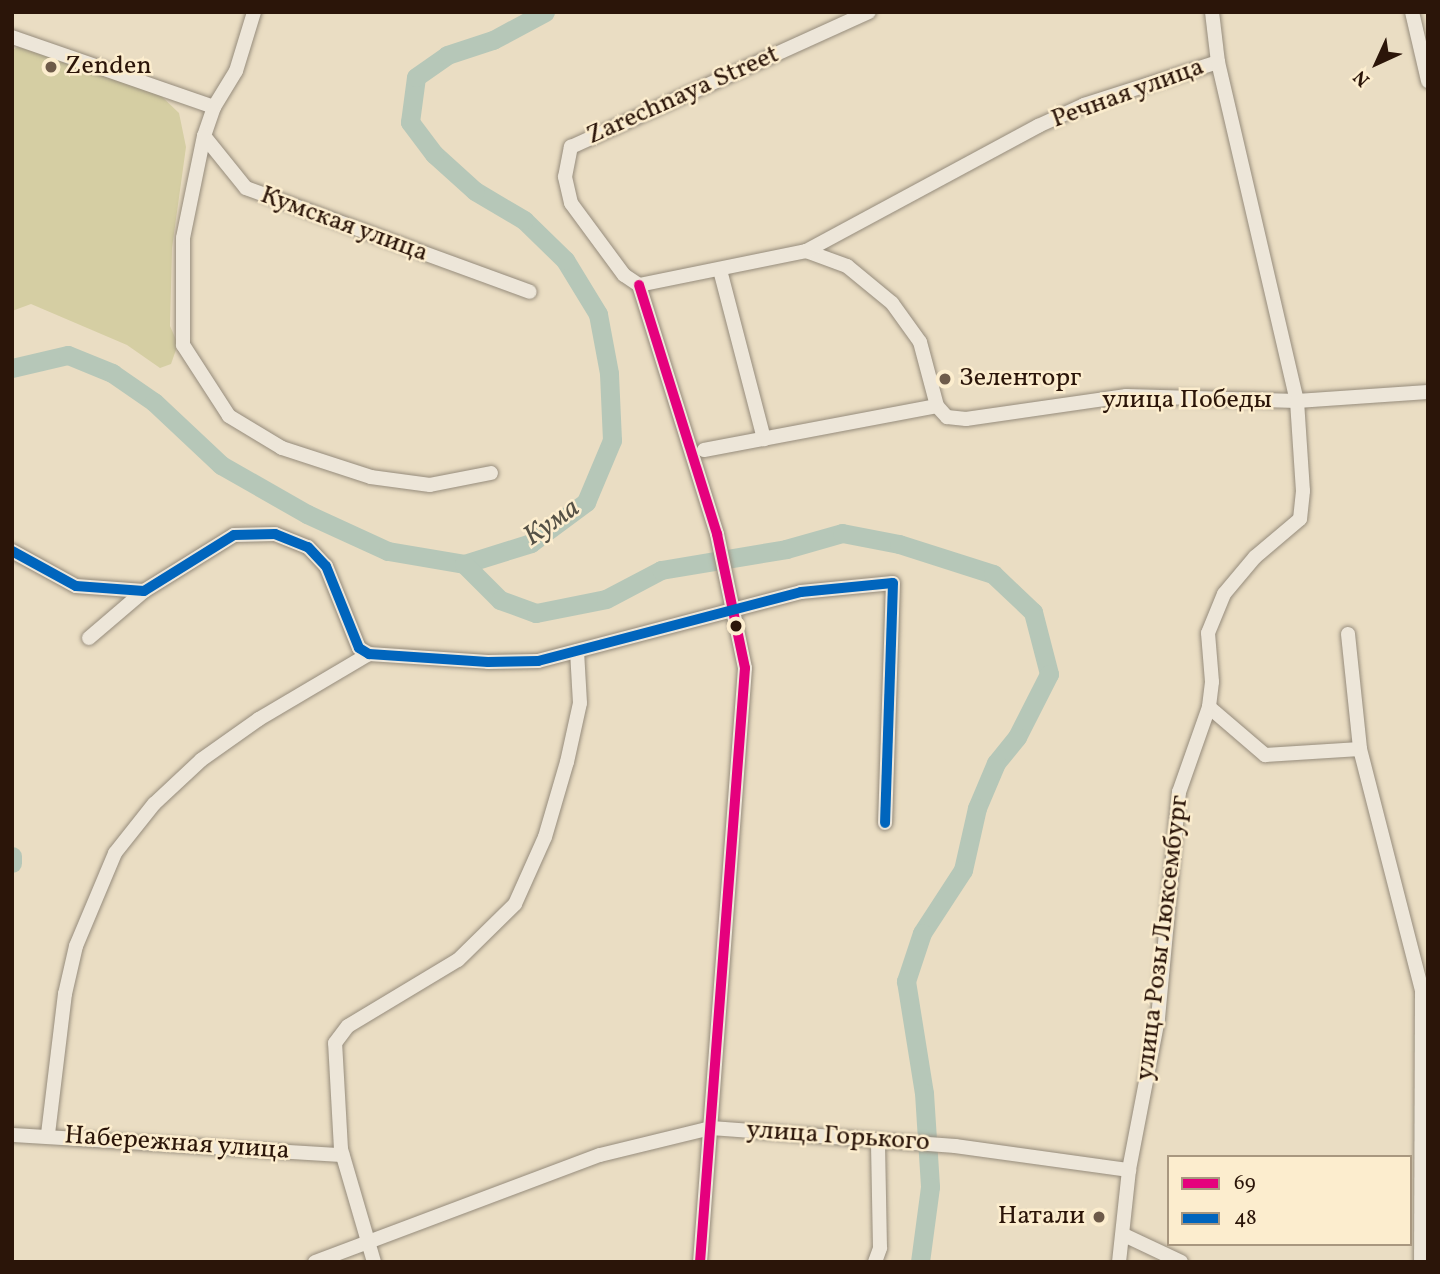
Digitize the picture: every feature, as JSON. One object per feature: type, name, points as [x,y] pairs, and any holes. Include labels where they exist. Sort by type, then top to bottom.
[{"type":"street","points":[[254,12],[236,71],[214,107],[205,136],[183,239],[183,345],[229,416],[282,448],[371,477],[430,485],[491,473]]},
{"type":"street","name":"Zarechnaya Street","points":[[639,285],[624,275],[571,203],[565,177],[571,147],[869,12]]},
{"type":"street","points":[[1212,12],[1218,62]]},
{"type":"street","points":[[1412,12],[1422,30],[1428,81]]},
{"type":"street","points":[[12,37],[214,107]]},
{"type":"street","name":"Речная улица","points":[[639,285],[806,251],[1038,126],[1108,97],[1218,62],[1297,401]]},
{"type":"street","name":"Кумская улица","points":[[205,136],[246,188],[530,292]]},
{"type":"street","points":[[704,450],[937,406],[920,342],[892,303],[847,266],[806,251]]},
{"type":"street","points":[[720,270],[764,439]]},
{"type":"street","points":[[639,285],[717,534],[745,667],[701,1262]]},
{"type":"street","name":"улица Победы","points":[[937,406],[947,417],[964,419],[1126,396],[1297,401],[1428,392]]},
{"type":"street","name":"улица Розы Люксембург","points":[[1119,1262],[1129,1170],[1158,1019],[1179,792],[1209,707],[1212,682],[1208,634],[1224,594],[1255,557],[1300,519],[1303,491],[1297,401]]},
{"type":"street","points":[[89,638],[144,591],[234,535],[275,534],[308,547],[327,566],[359,648],[369,654],[526,662],[577,652],[802,592],[893,583],[885,823]]},
{"type":"street","points":[[12,551],[76,586],[144,591]]},
{"type":"street","points":[[1348,634],[1360,749],[1422,990],[1420,1262]]},
{"type":"street","points":[[374,1262],[342,1156],[335,1043],[348,1026],[458,960],[515,904],[545,837],[567,762],[580,703],[577,652]]},
{"type":"street","points":[[48,1134],[65,994],[76,946],[115,853],[154,804],[201,760],[259,719],[369,654]]},
{"type":"street","points":[[1209,707],[1265,755],[1360,749]]},
{"type":"street","name":"улица Горького","points":[[315,1262],[600,1155],[711,1128],[955,1146],[1129,1170]]},
{"type":"street","name":"Набережная улица","points":[[12,1135],[48,1134],[114,1143],[342,1156]]},
{"type":"street","points":[[875,1262],[880,1248],[878,1140]]},
{"type":"street","points":[[1124,1235],[1181,1262]]},
{"type":"shaded area","points":[[18,47],[158,93],[179,113],[186,147],[172,248],[170,326],[178,344],[171,364],[160,368],[127,345],[31,304],[12,311],[12,50]]},
{"type":"waterway","name":"Кума","points":[[12,368],[68,355],[112,373],[154,402],[221,465],[307,514],[388,551],[464,564],[531,543],[586,502],[612,440],[609,373],[598,314],[565,260],[524,220],[475,191],[434,154],[410,122],[416,77],[447,55],[493,40],[545,12]]},
{"type":"waterway","points":[[464,564],[500,600],[536,613],[606,599],[661,570],[786,549],[842,533],[899,544],[993,574],[1033,612],[1049,674],[1017,737],[996,763],[977,808],[963,870],[922,933],[906,981],[924,1093],[930,1187],[920,1262]]},
{"type":"waterway","name":"Кума","points":[[12,856],[12,863]]},
{"type":"transit line","name":"69","points":[[639,285],[717,534],[745,668],[700,1262]]},
{"type":"transit line","name":"48","points":[[12,551],[76,586],[144,591],[234,535],[275,534],[308,547],[326,566],[359,648],[369,654],[488,662],[538,661],[801,592],[893,583],[885,823]]},
{"type":"place","name":"Zenden","points":[[51,67]]},
{"type":"place","name":"Зеленторг","points":[[945,379]]},
{"type":"place","name":"Натали","points":[[1099,1217]]}]
